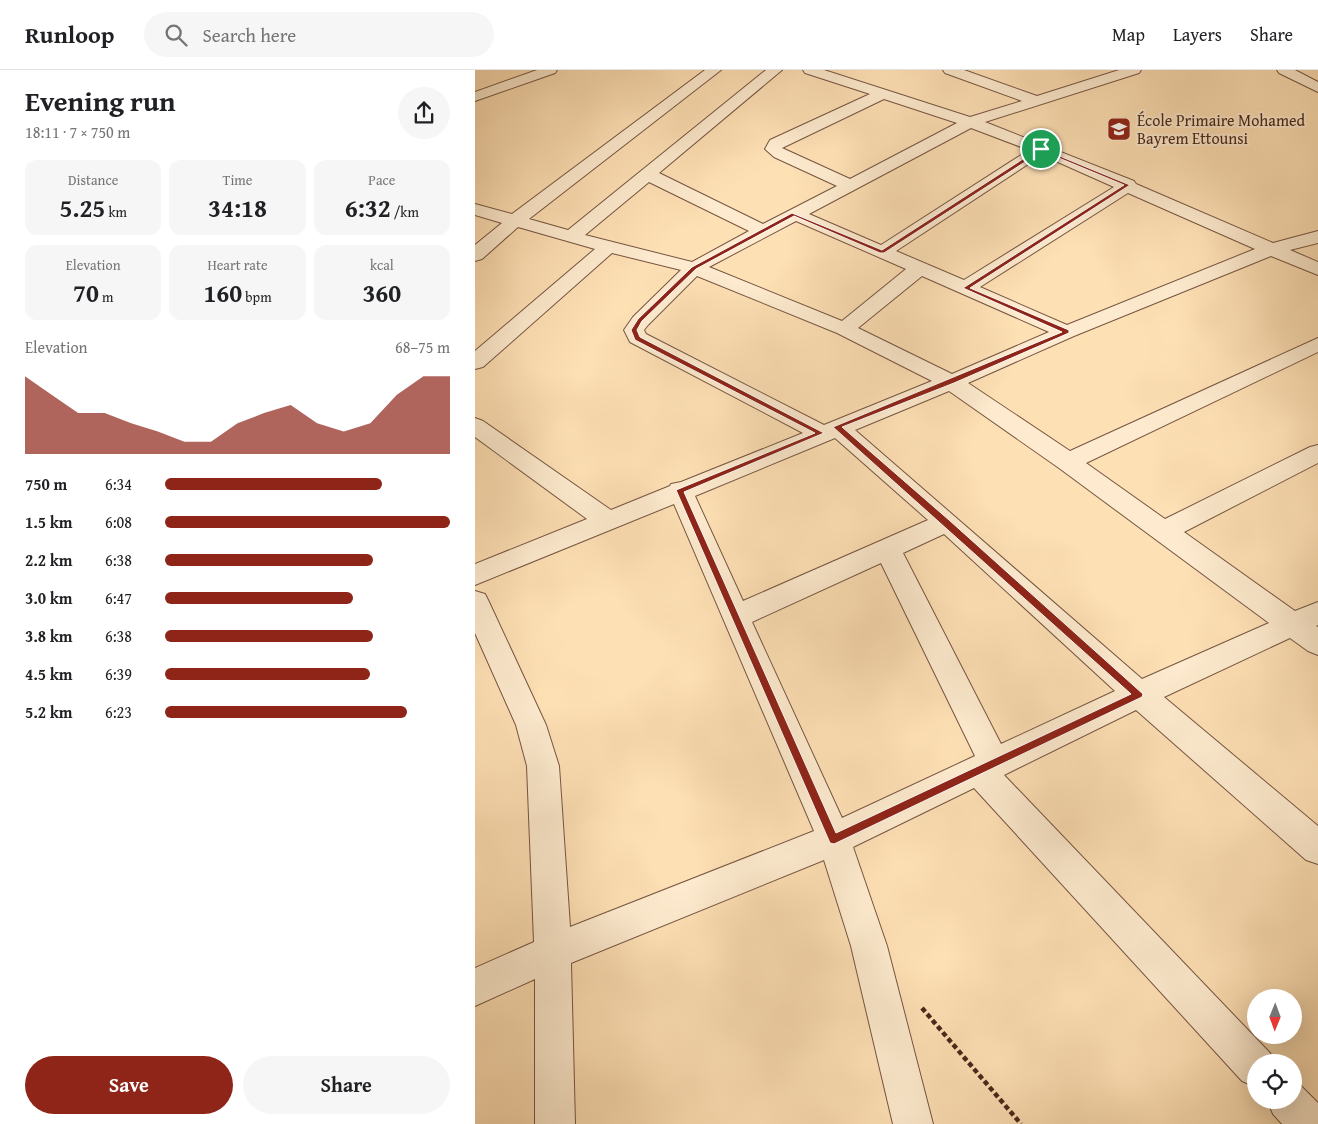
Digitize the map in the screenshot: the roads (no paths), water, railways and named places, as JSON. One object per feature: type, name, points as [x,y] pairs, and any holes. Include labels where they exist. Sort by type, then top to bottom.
[{"type":"street","points":[[475,97],[550,70]]},
{"type":"street","points":[[475,255],[515,222],[714,70]]},
{"type":"street","points":[[571,237],[775,70]]},
{"type":"street","points":[[810,70],[843,74],[885,93],[1041,149],[1318,268]]},
{"type":"street","points":[[956,72],[978,70]]},
{"type":"street","points":[[1134,70],[1034,100],[970,122],[694,268],[640,320],[634,330],[637,338],[829,430],[947,522],[1139,694],[1318,848]]},
{"type":"street","points":[[1290,73],[1317,70]]},
{"type":"street","points":[[956,72],[1034,100]]},
{"type":"street","points":[[1290,73],[1318,88]]},
{"type":"street","points":[[850,185],[780,154],[773,149],[776,143],[885,93]]},
{"type":"street","points":[[882,252],[1041,149]]},
{"type":"street","points":[[647,174],[763,231]]},
{"type":"street","points":[[966,288],[1128,185]]},
{"type":"street","points":[[475,209],[515,222],[694,268],[845,329],[951,382],[1068,462],[1164,531],[1310,627]]},
{"type":"street","points":[[794,214],[1067,332]]},
{"type":"street","points":[[475,575],[680,490],[951,382],[1067,332],[1271,249],[1318,237]]},
{"type":"street","points":[[475,362],[609,246]]},
{"type":"street","points":[[845,329],[921,268]]},
{"type":"street","points":[[1068,462],[1318,344]]},
{"type":"street","points":[[475,426],[607,520]]},
{"type":"street","points":[[1164,531],[1318,453]]},
{"type":"street","points":[[680,490],[834,839],[869,946],[913,1124]]},
{"type":"street","points":[[735,617],[947,522]]},
{"type":"street","points":[[888,549],[987,768],[1247,1057]]},
{"type":"street","points":[[475,602],[531,725],[543,766],[553,952],[555,1124]]},
{"type":"street","points":[[475,987],[553,952],[834,839],[987,768],[1139,694],[1310,627]]},
{"type":"street","points":[[1296,1109],[1310,1124]]},
{"type":"place","name":"École Primaire Mohamed Bayrem Ettounsi","points":[[1119,129]]}]
